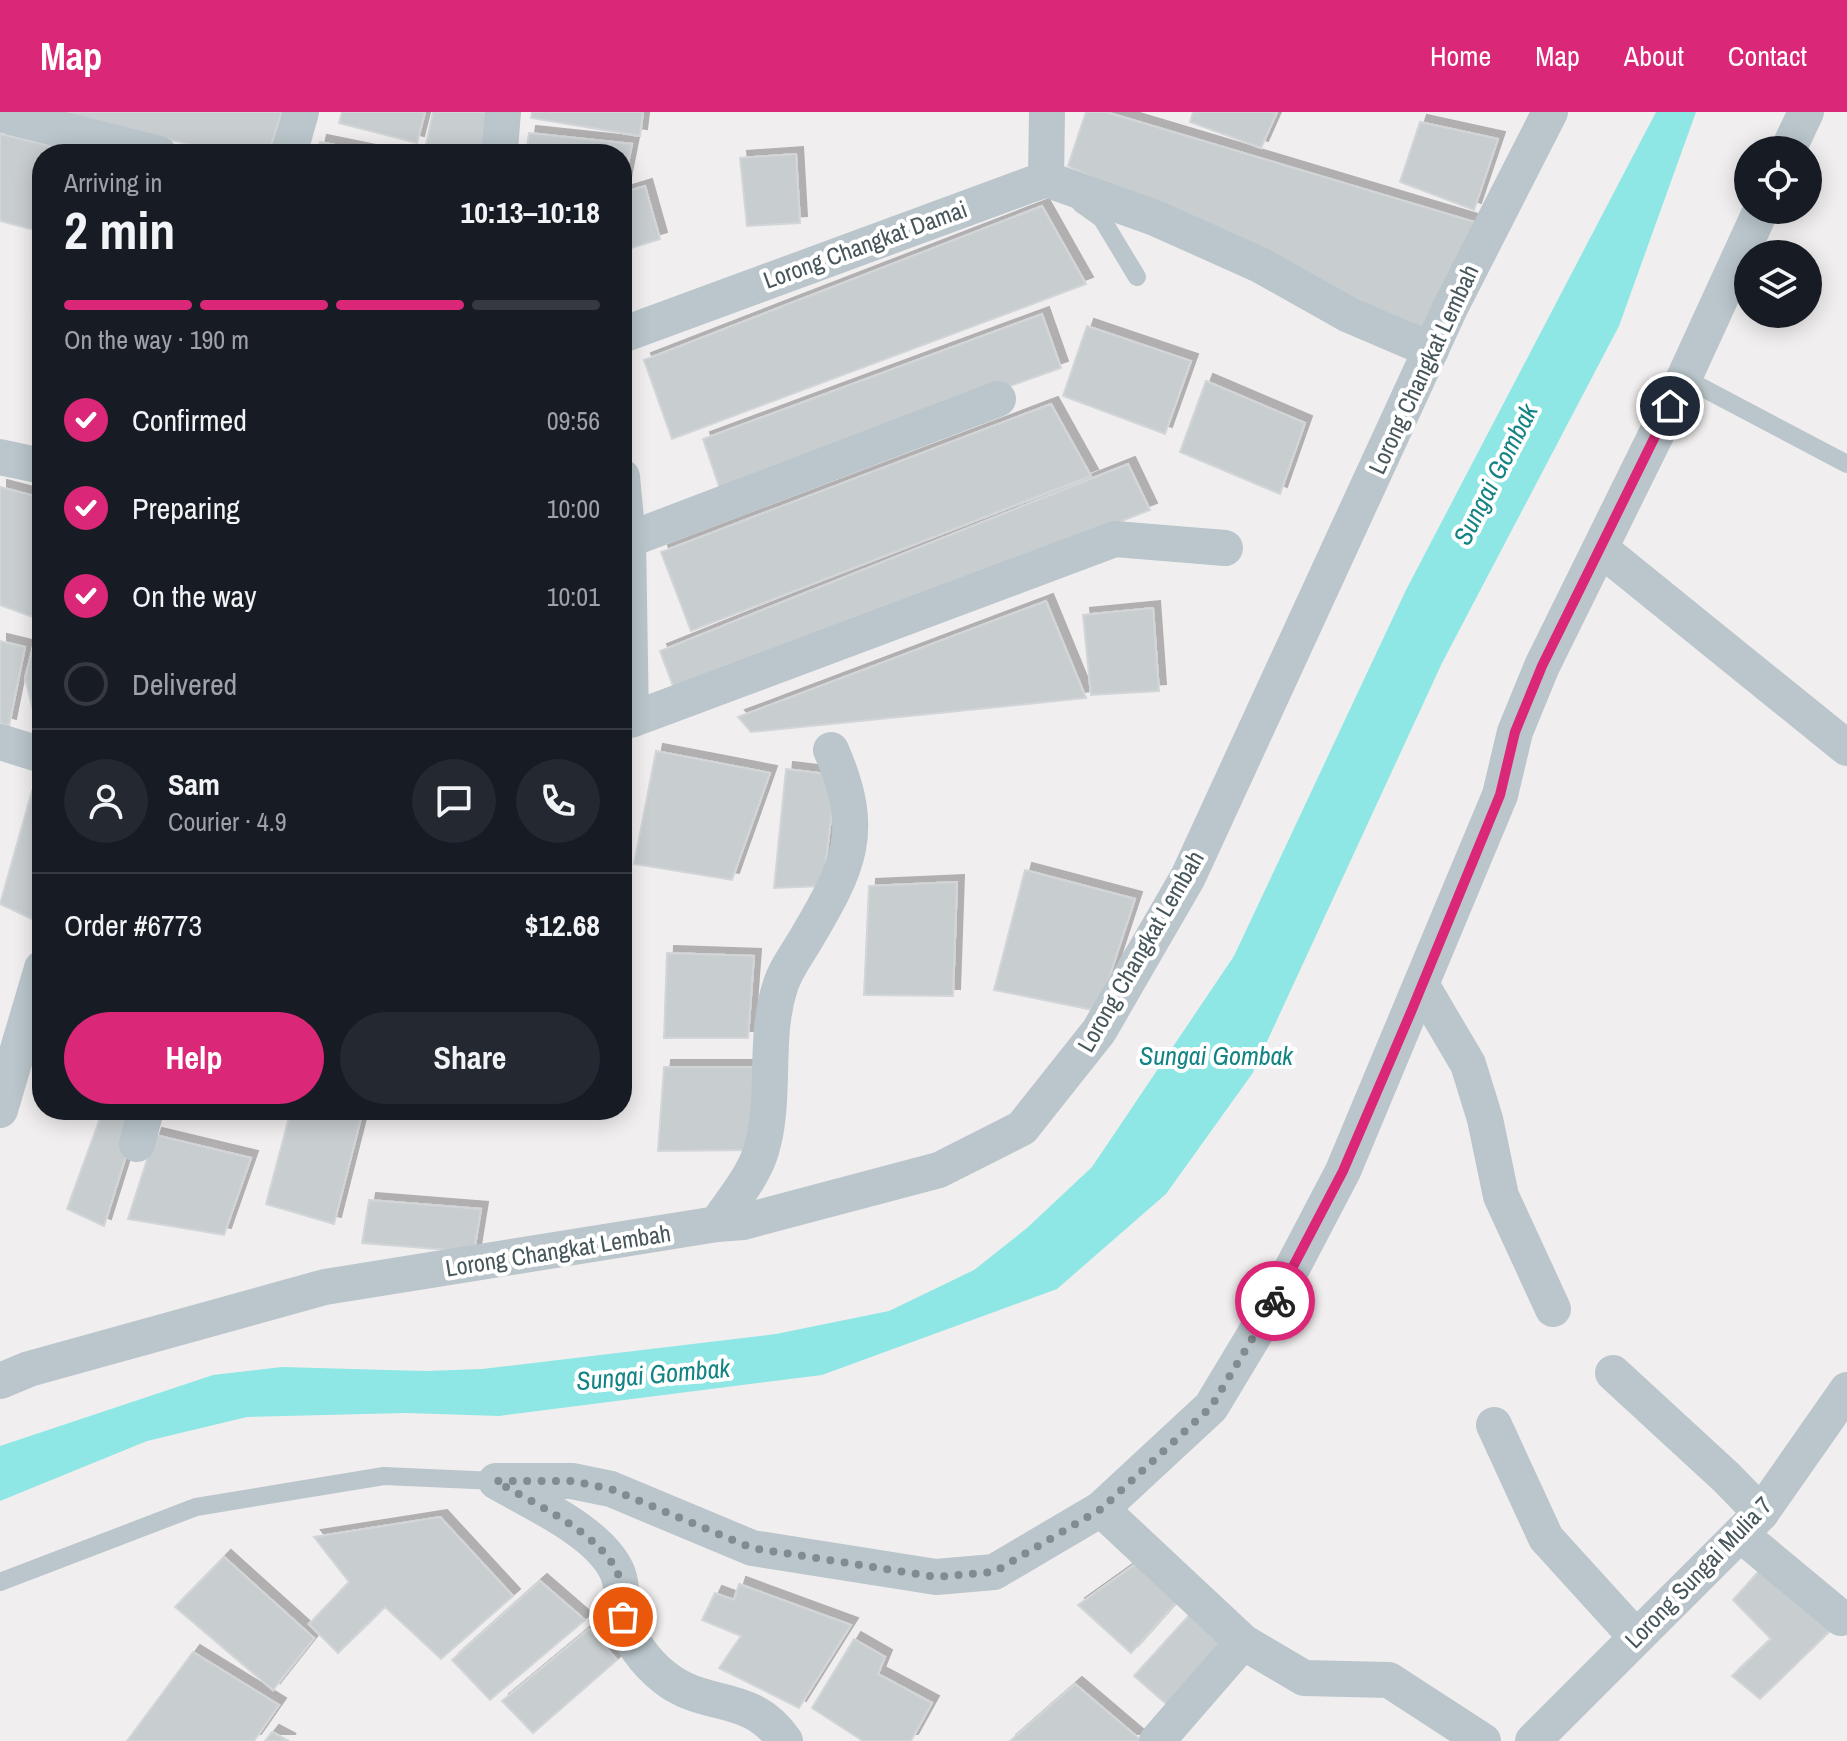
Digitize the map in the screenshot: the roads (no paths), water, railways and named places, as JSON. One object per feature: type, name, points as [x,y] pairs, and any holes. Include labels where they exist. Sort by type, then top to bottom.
[{"type":"street","points":[[292,144],[301,112]]},
{"type":"street","points":[[500,144],[503,112]]},
{"type":"street","points":[[1047,112],[1046,179],[1155,218],[1260,265],[1349,315],[1431,350]]},
{"type":"street","name":"Lorong Changkat Lembah","points":[[0,1381],[29,1369],[325,1287],[743,1222],[939,1170],[1022,1128],[1099,1031],[1188,877],[1431,350],[1550,112]]},
{"type":"street","points":[[1795,136],[1806,112]]},
{"type":"street","points":[[0,114],[119,144]]},
{"type":"street","name":"Lorong Changkat Damai","points":[[632,331],[1046,179]]},
{"type":"street","points":[[496,1481],[572,1481],[611,1489],[752,1548],[936,1577],[994,1572],[1101,1509],[1211,1407],[1276,1299],[1343,1171],[1500,795],[1515,732],[1542,666],[1684,378],[1755,224]]},
{"type":"street","points":[[632,538],[998,399]]},
{"type":"street","points":[[0,457],[32,464]]},
{"type":"street","points":[[632,720],[1115,539],[1225,548]]},
{"type":"street","points":[[1601,549],[1847,748]]},
{"type":"street","points":[[0,742],[32,752]]},
{"type":"street","points":[[717,1224],[753,1171],[764,1141],[774,1018],[780,986],[830,898],[849,848],[850,819],[845,783],[831,750]]},
{"type":"street","points":[[1422,986],[1468,1064],[1485,1119],[1501,1196],[1553,1309]]},
{"type":"street","points":[[0,1110],[32,1002]]},
{"type":"street","points":[[1613,1373],[1727,1478],[1751,1524],[1841,1618]]},
{"type":"street","name":"Lorong Sungai Mulia 7","points":[[1547,1736],[1636,1637],[1751,1524],[1847,1390]]},
{"type":"street","points":[[1494,1425],[1546,1538],[1636,1637]]},
{"type":"street","points":[[496,1481],[576,1529],[609,1559],[618,1574],[627,1629],[647,1662],[662,1677],[682,1690],[755,1711],[772,1723],[785,1741]]},
{"type":"street","points":[[1101,1509],[1243,1642],[1304,1678],[1389,1680],[1483,1741]]},
{"type":"street","points":[[1157,1741],[1243,1642]]},
{"type":"lane","points":[[1046,179],[1102,219],[1137,277]]},
{"type":"lane","points":[[1684,378],[1847,464]]},
{"type":"lane","points":[[0,1582],[196,1507],[384,1476],[496,1481]]},
{"type":"water","name":"Sungai Gombak","points":[[1656,112],[1696,112],[1619,326],[1442,663],[1252,1074],[1166,1194],[1057,1289],[822,1375],[499,1416],[407,1413],[247,1417],[147,1441],[0,1501],[0,1446],[213,1375],[282,1367],[425,1371],[482,1369],[776,1334],[889,1311],[974,1270],[1027,1228],[1092,1167],[1234,956],[1406,590]]}]
